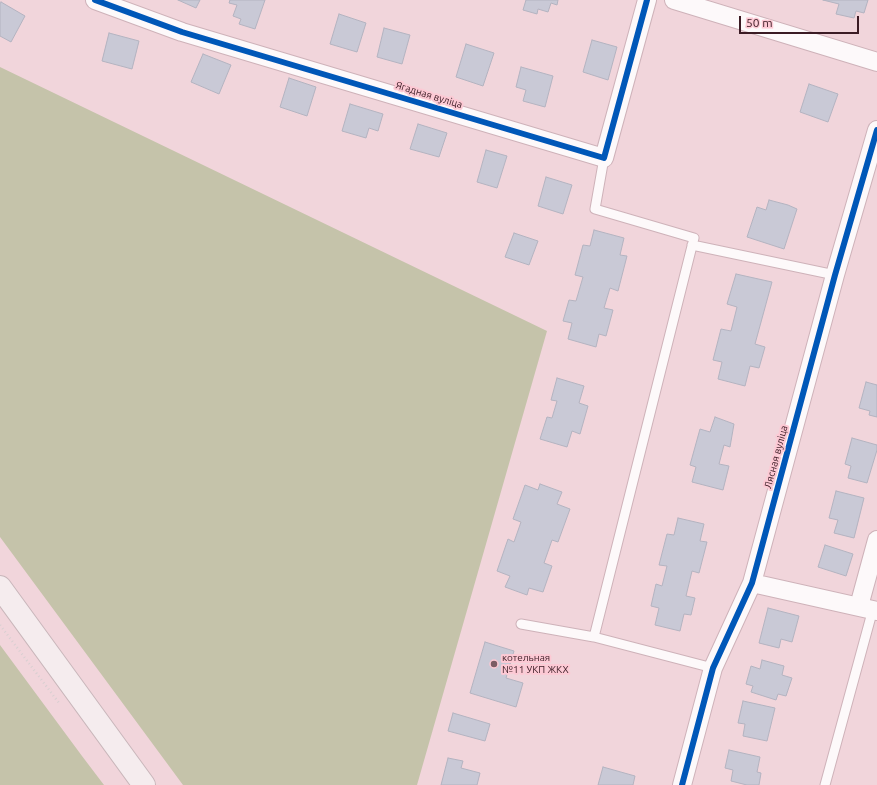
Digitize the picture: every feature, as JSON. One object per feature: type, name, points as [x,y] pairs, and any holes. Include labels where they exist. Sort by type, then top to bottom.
[{"type":"main road","points":[[0,587],[144,785]]},
{"type":"street","name":"Ягадная вуліца","points":[[95,0],[182,32],[604,158]]},
{"type":"street","points":[[604,158],[647,0]]},
{"type":"street","points":[[674,0],[877,62]]},
{"type":"street","name":"Лясная вуліца","points":[[682,785],[713,668],[752,583],[835,275],[877,130]]},
{"type":"street","points":[[752,583],[870,609],[877,540]]},
{"type":"lane","points":[[594,637],[694,238],[594,209],[604,158]]},
{"type":"lane","points":[[692,245],[835,275]]},
{"type":"lane","points":[[825,785],[870,609]]},
{"type":"lane","points":[[521,624],[594,637],[713,668]]},
{"type":"shaded area","points":[[0,67],[547,331],[417,785],[183,785],[0,537]]},
{"type":"shaded area","points":[[0,645],[82,756],[104,785],[0,785]]},
{"type":"building","points":[[178,0],[200,0],[196,8]]},
{"type":"building","points":[[230,0],[265,0],[255,29],[239,24],[241,19],[233,16],[237,5],[229,3]]},
{"type":"building","points":[[526,0],[558,0],[557,5],[551,3],[548,12],[538,9],[537,14],[523,10]]},
{"type":"building","points":[[823,0],[868,0],[864,13],[856,11],[854,18],[836,14],[839,4]]},
{"type":"building","points":[[1,2],[25,16],[11,42],[0,36]]},
{"type":"building","points":[[339,14],[366,23],[357,52],[330,44]]},
{"type":"building","points":[[384,28],[410,35],[402,64],[377,57]]},
{"type":"building","points":[[109,33],[139,41],[132,69],[102,61]]},
{"type":"building","points":[[592,40],[617,47],[608,80],[583,72]]},
{"type":"building","points":[[466,44],[494,53],[483,86],[456,77]]},
{"type":"building","points":[[203,54],[231,65],[219,94],[191,82]]},
{"type":"building","points":[[521,67],[553,76],[545,107],[523,101],[526,90],[516,87]]},
{"type":"building","points":[[289,78],[316,87],[307,116],[280,107]]},
{"type":"building","points":[[809,84],[838,94],[828,122],[800,112]]},
{"type":"building","points":[[350,104],[383,114],[378,131],[369,128],[366,138],[342,131]]},
{"type":"building","points":[[418,124],[447,133],[439,157],[410,149]]},
{"type":"building","points":[[486,150],[507,156],[497,188],[477,182]]},
{"type":"building","points":[[546,177],[572,185],[563,214],[538,206]]},
{"type":"building","points":[[769,200],[797,209],[784,249],[747,237],[757,207],[766,210]]},
{"type":"building","points":[[594,230],[624,238],[620,255],[627,256],[618,291],[610,288],[604,308],[613,310],[606,336],[599,334],[596,347],[568,339],[572,323],[563,321],[569,300],[576,301],[583,277],[575,275],[583,245],[590,246]]},
{"type":"building","points":[[514,233],[538,241],[529,265],[505,257]]},
{"type":"building","points":[[736,274],[772,282],[755,344],[765,347],[759,368],[750,366],[745,386],[718,379],[722,362],[713,360],[721,329],[731,331],[737,307],[727,304]]},
{"type":"building","points":[[557,378],[584,386],[579,403],[588,406],[580,434],[572,431],[567,447],[540,439],[547,417],[552,418],[557,401],[551,400]]},
{"type":"building","points":[[866,382],[877,385],[877,417],[869,415],[870,411],[859,408]]},
{"type":"building","points":[[715,417],[734,424],[730,447],[724,445],[719,464],[729,466],[723,490],[692,482],[696,467],[690,465],[700,429],[710,432]]},
{"type":"building","points":[[852,438],[877,445],[877,450],[867,483],[848,478],[851,466],[845,464]]},
{"type":"building","points":[[540,484],[562,492],[557,504],[570,509],[558,542],[552,540],[544,563],[552,566],[543,592],[529,588],[527,595],[505,587],[510,576],[497,571],[508,539],[514,542],[521,522],[513,519],[525,485],[538,490]]},
{"type":"building","points":[[836,491],[864,498],[854,538],[834,533],[838,520],[829,518]]},
{"type":"building","points":[[678,518],[704,524],[700,541],[707,542],[699,573],[692,571],[686,596],[695,598],[691,615],[684,614],[680,631],[655,625],[659,608],[651,606],[656,584],[662,586],[667,566],[659,565],[667,534],[674,535]]},
{"type":"building","points":[[825,545],[853,554],[846,576],[818,567]]},
{"type":"building","points":[[768,608],[799,616],[792,642],[781,639],[779,648],[759,643]]},
{"type":"building","name":"котельная №11 УКП ЖКХ","points":[[485,642],[514,651],[506,678],[523,683],[516,707],[470,693]]},
{"type":"building","points":[[762,660],[784,666],[782,675],[792,678],[786,696],[778,694],[776,700],[751,692],[753,686],[746,684],[751,666],[760,669]]},
{"type":"building","points":[[743,701],[775,708],[767,741],[743,736],[745,724],[738,723]]},
{"type":"building","points":[[453,713],[490,724],[485,741],[448,731]]},
{"type":"building","points":[[729,750],[760,757],[757,772],[761,773],[759,785],[747,785],[731,781],[733,770],[725,768]]},
{"type":"building","points":[[448,758],[463,761],[461,768],[480,773],[477,785],[441,785]]},
{"type":"building","points":[[603,767],[635,776],[633,785],[598,785]]},
{"type":"cycle path","points":[[95,0],[182,32],[604,158],[647,0]]},
{"type":"cycle path","points":[[682,785],[713,668],[752,583],[835,275],[877,130]]},
{"type":"place","name":"котельная №11 УКП ЖКХ","points":[[494,664]]}]
